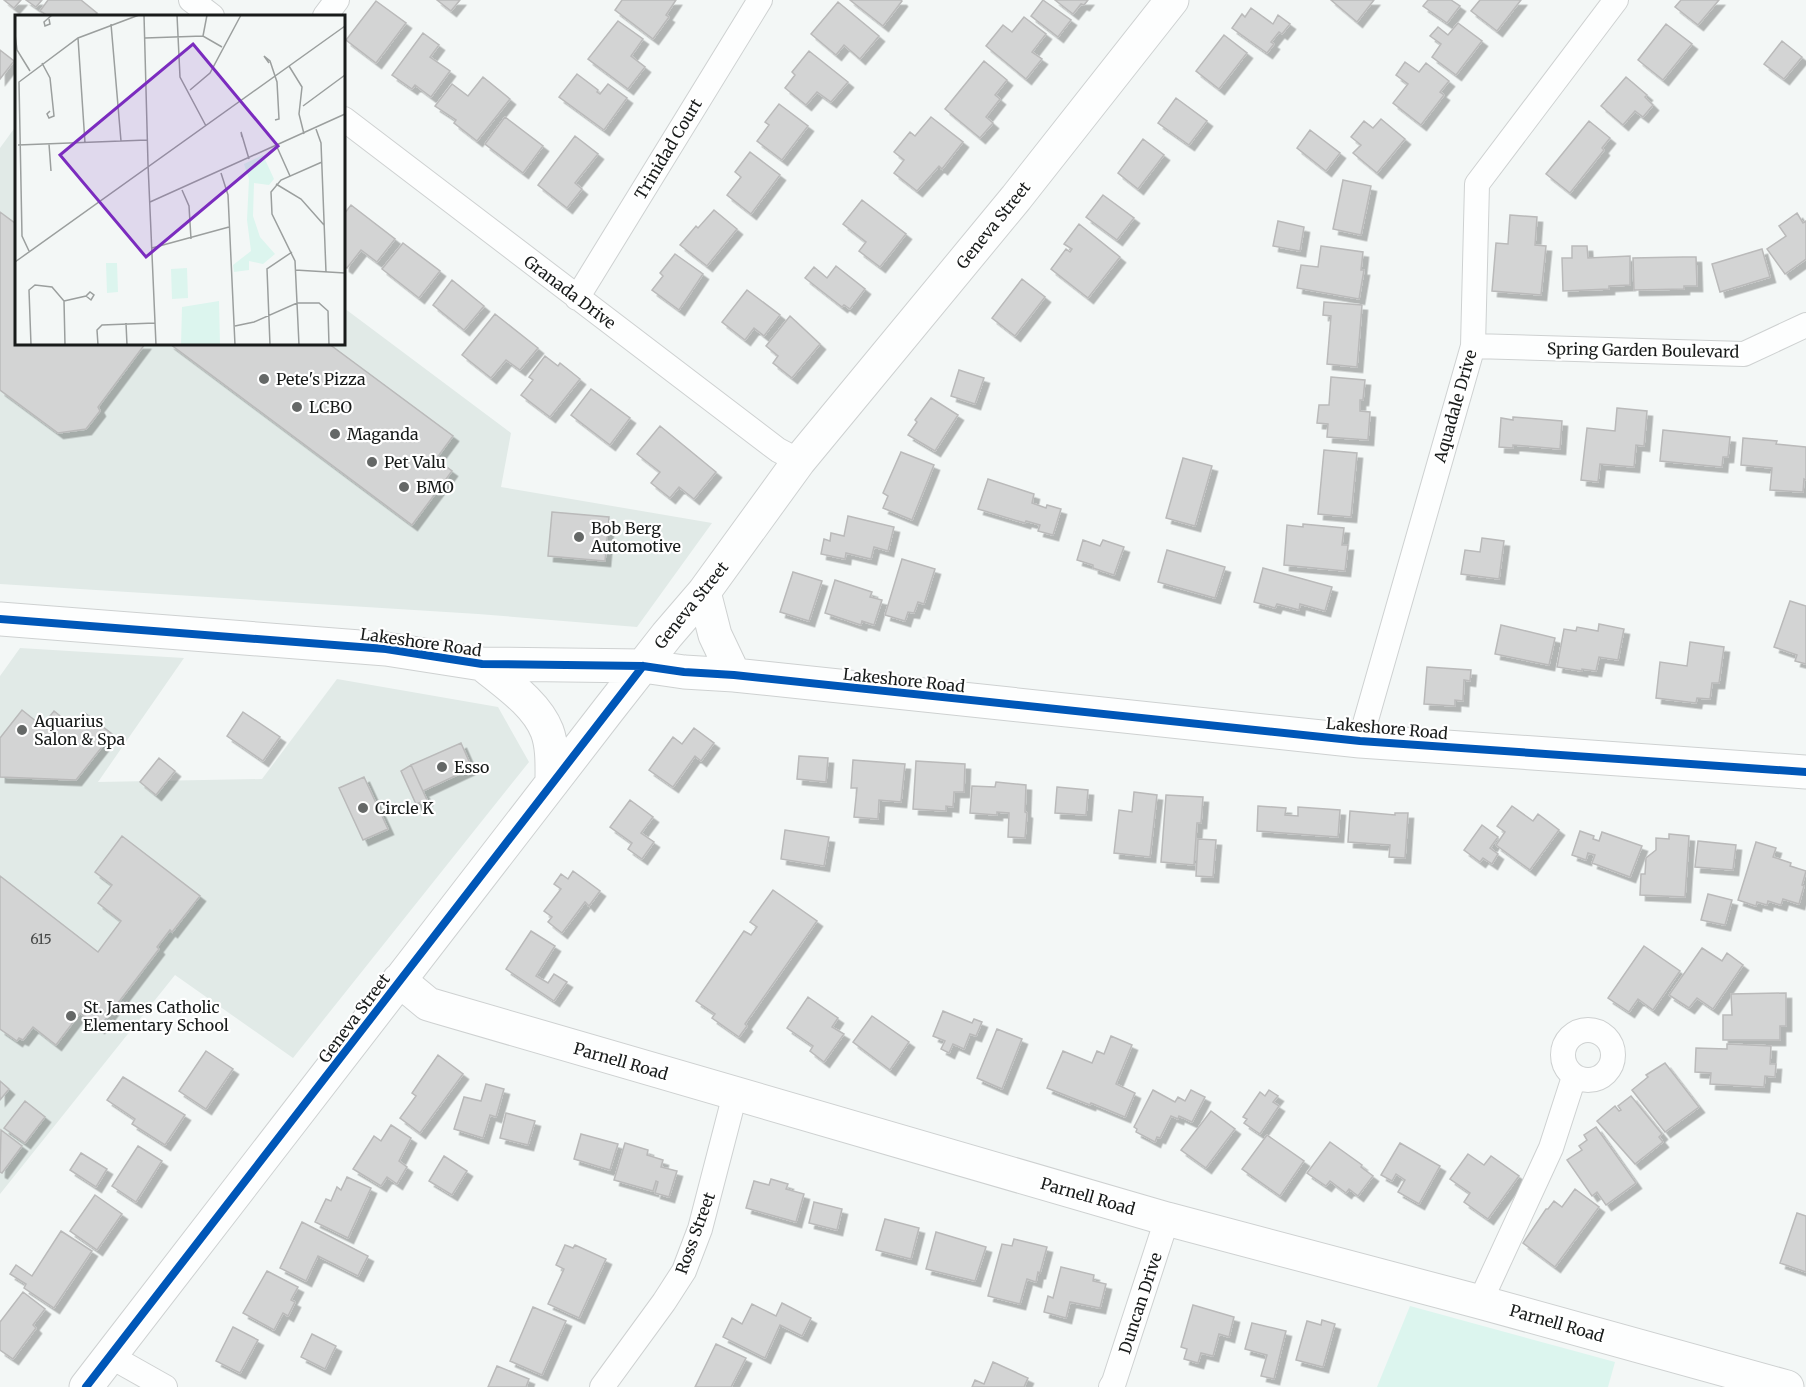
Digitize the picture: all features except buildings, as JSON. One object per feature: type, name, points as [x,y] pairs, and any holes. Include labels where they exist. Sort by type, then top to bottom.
[{"type":"main road","name":"Geneva Street","points":[[86,1387],[552,783],[704,592],[799,461],[1016,198],[1172,0]]},
{"type":"main road","points":[[704,592],[715,636],[734,675]]},
{"type":"main road","name":"Lakeshore Road","points":[[0,619],[386,649],[482,664],[643,666],[1360,741],[1806,772]]},
{"type":"main road","points":[[482,664],[534,710],[547,731],[552,757],[552,783]]},
{"type":"main road","name":"Parnell Road","points":[[399,980],[429,1004],[438,1007],[1167,1219],[1480,1302],[1786,1387]]},
{"type":"street","points":[[191,0],[211,15]]},
{"type":"street","points":[[326,15],[337,0]]},
{"type":"street","name":"Trinidad Court","points":[[577,298],[760,0]]},
{"type":"street","name":"Aquadale Drive","points":[[1360,741],[1473,346],[1477,184],[1616,0]]},
{"type":"street","name":"Granada Drive","points":[[345,120],[778,450],[799,461]]},
{"type":"street","name":"Spring Garden Boulevard","points":[[1473,346],[1744,354],[1806,325]]},
{"type":"street","points":[[1480,1302],[1551,1148],[1574,1077]]},
{"type":"street","name":"Ross Street","points":[[602,1387],[684,1271],[700,1229],[735,1094]]},
{"type":"street","name":"Duncan Drive","points":[[1111,1387],[1167,1219]]},
{"type":"street","points":[[110,1356],[165,1387]]},
{"type":"shaded area","points":[[15,127],[15,345],[345,345],[345,309],[511,433],[501,487],[712,523],[637,627],[478,614],[0,584],[0,148]]},
{"type":"shaded area","name":"St. James Catholic Elementary School","points":[[20,648],[184,658],[98,782],[262,779],[337,679],[498,707],[529,762],[293,1058],[175,975],[0,1194],[0,676]]},
{"type":"green space","points":[[1410,1306],[1615,1362],[1608,1387],[1377,1387]]},
{"type":"cycle path","points":[[0,619],[386,649],[482,664],[643,666],[1360,741],[1806,772]]},
{"type":"cycle path","points":[[86,1387],[643,666]]},
{"type":"place","name":"Pete's Pizza","points":[[264,379]]},
{"type":"place","name":"LCBO","points":[[297,407]]},
{"type":"place","name":"Maganda","points":[[335,434]]},
{"type":"place","name":"Pet Valu","points":[[372,462]]},
{"type":"place","name":"BMO","points":[[404,487]]},
{"type":"place","name":"Bob Berg Automotive","points":[[579,537]]},
{"type":"place","name":"Aquarius Salon & Spa","points":[[22,730]]},
{"type":"place","name":"Esso","points":[[442,767]]},
{"type":"place","name":"Circle K","points":[[363,808]]},
{"type":"place","name":"St. James Catholic Elementary School","points":[[71,1016]]}]
